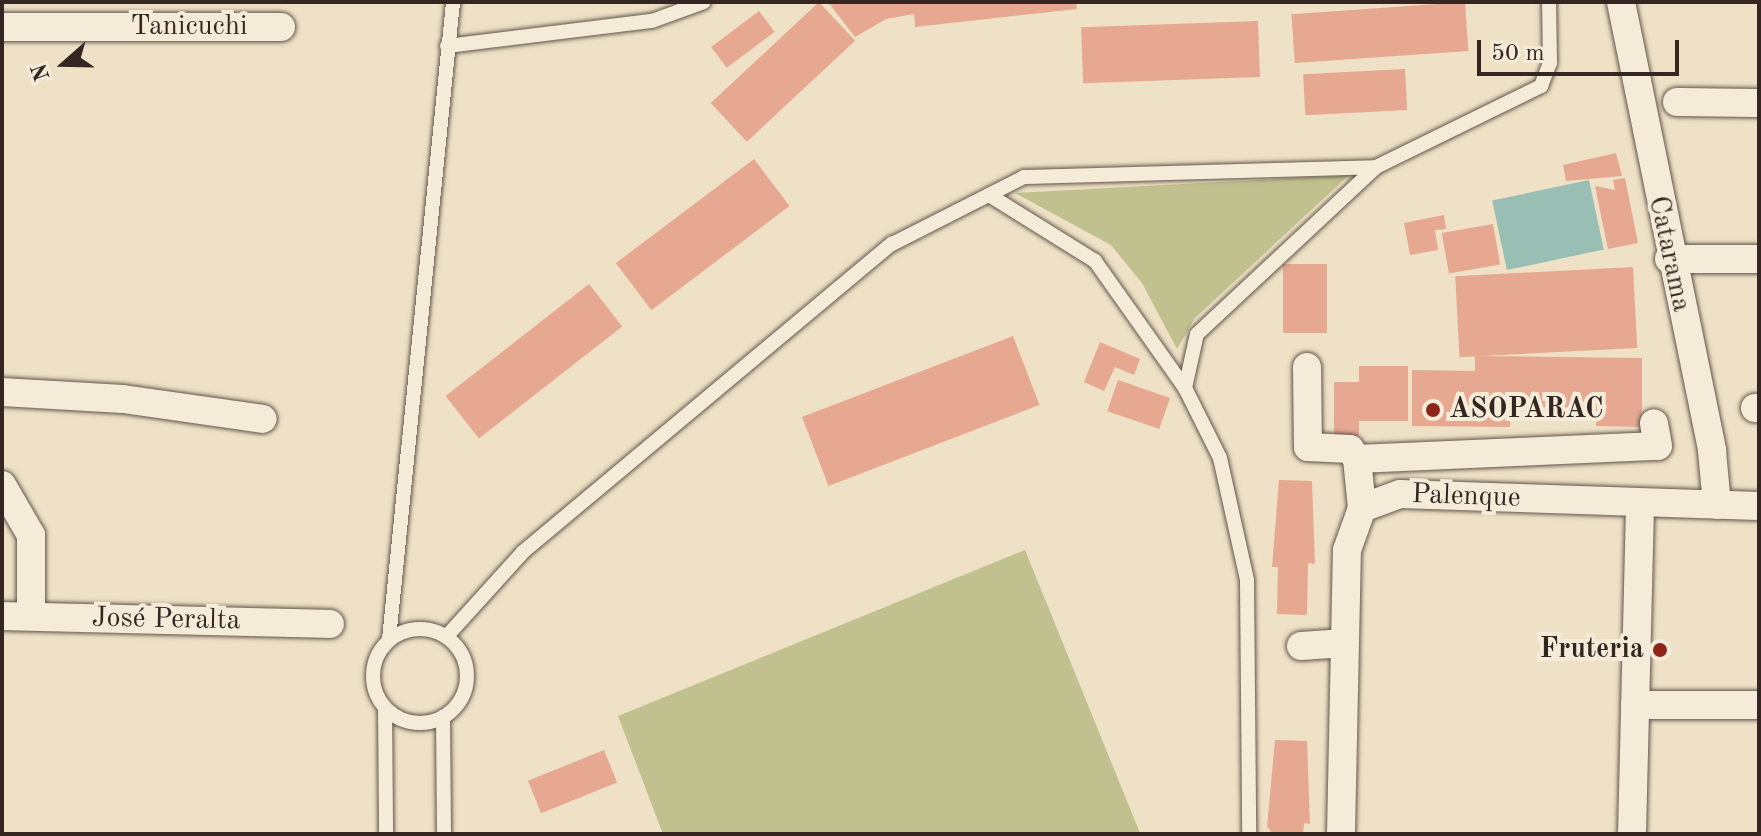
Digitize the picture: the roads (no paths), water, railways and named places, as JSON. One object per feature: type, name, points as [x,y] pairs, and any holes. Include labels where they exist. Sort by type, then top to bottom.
[{"type":"street","name":"Catarama","points":[[1621,2],[1669,259],[1712,451],[1717,505]]},
{"type":"street","name":"Tanicuchi","points":[[2,27],[281,27]]},
{"type":"street","points":[[1677,102],[1759,103]]},
{"type":"street","points":[[1669,259],[1759,259]]},
{"type":"street","points":[[1307,367],[1308,447],[1350,449],[1357,459],[1362,508],[1347,550],[1341,834]]},
{"type":"street","points":[[2,392],[123,399],[263,419]]},
{"type":"street","points":[[1357,459],[1658,446],[1654,423]]},
{"type":"street","points":[[2,485],[31,535],[31,616]]},
{"type":"street","name":"Palenque","points":[[1362,508],[1400,494],[1640,505],[1759,506]]},
{"type":"street","points":[[1632,834],[1640,505]]},
{"type":"street","name":"José Peralta","points":[[2,616],[330,624]]},
{"type":"street","points":[[1301,646],[1345,643]]},
{"type":"street","points":[[1635,705],[1759,705]]},
{"type":"lane","points":[[386,834],[385,708],[372,680],[389,639],[453,2]]},
{"type":"lane","points":[[447,46],[652,21],[704,2]]},
{"type":"lane","points":[[1185,388],[1197,334],[1376,167],[1541,86],[1550,63],[1549,2]]},
{"type":"lane","points":[[446,637],[523,552],[892,244],[1024,177],[1376,167]]},
{"type":"lane","points":[[989,195],[1095,261],[1185,388],[1220,458],[1247,580],[1249,834]]},
{"type":"lane","points":[[389,639],[417,628],[446,637],[467,678],[443,717],[444,834]]},
{"type":"lane","points":[[385,708],[413,723],[443,717]]},
{"type":"water","points":[[1589,180],[1604,249],[1507,270],[1492,201]]},
{"type":"place","name":"ASOPARAC","points":[[1433,410]]},
{"type":"place","name":"Fruteria","points":[[1660,650]]}]
